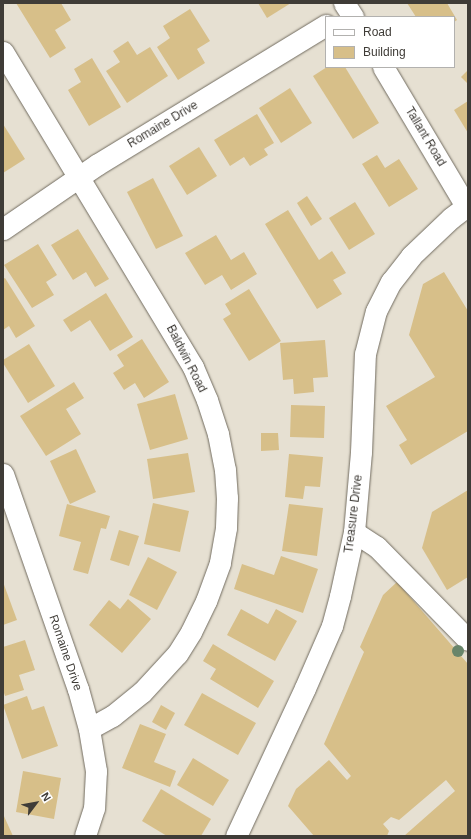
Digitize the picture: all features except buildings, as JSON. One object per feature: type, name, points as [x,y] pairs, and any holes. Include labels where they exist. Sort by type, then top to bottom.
[{"type":"street","name":"Romaine Drive","points":[[3,229],[98,164],[325,26]]},
{"type":"street","name":"Baldwin Road","points":[[3,52],[193,367],[207,400],[218,434],[225,470],[228,498],[226,528],[220,563],[206,601],[191,632],[177,654],[142,692],[112,716],[89,729]]},
{"type":"street","name":"Tallant Road","points":[[384,68],[467,206]]},
{"type":"street","name":"Treasure Drive","points":[[236,836],[305,688],[332,626],[340,596],[354,532],[361,452],[365,354],[376,311],[391,282],[412,256],[451,218],[467,206]]},
{"type":"street","name":"Romaine Drive","points":[[3,474],[78,689],[89,729],[96,771],[94,808],[85,836]]},
{"type":"street","points":[[354,532],[381,551],[468,640]]}]
